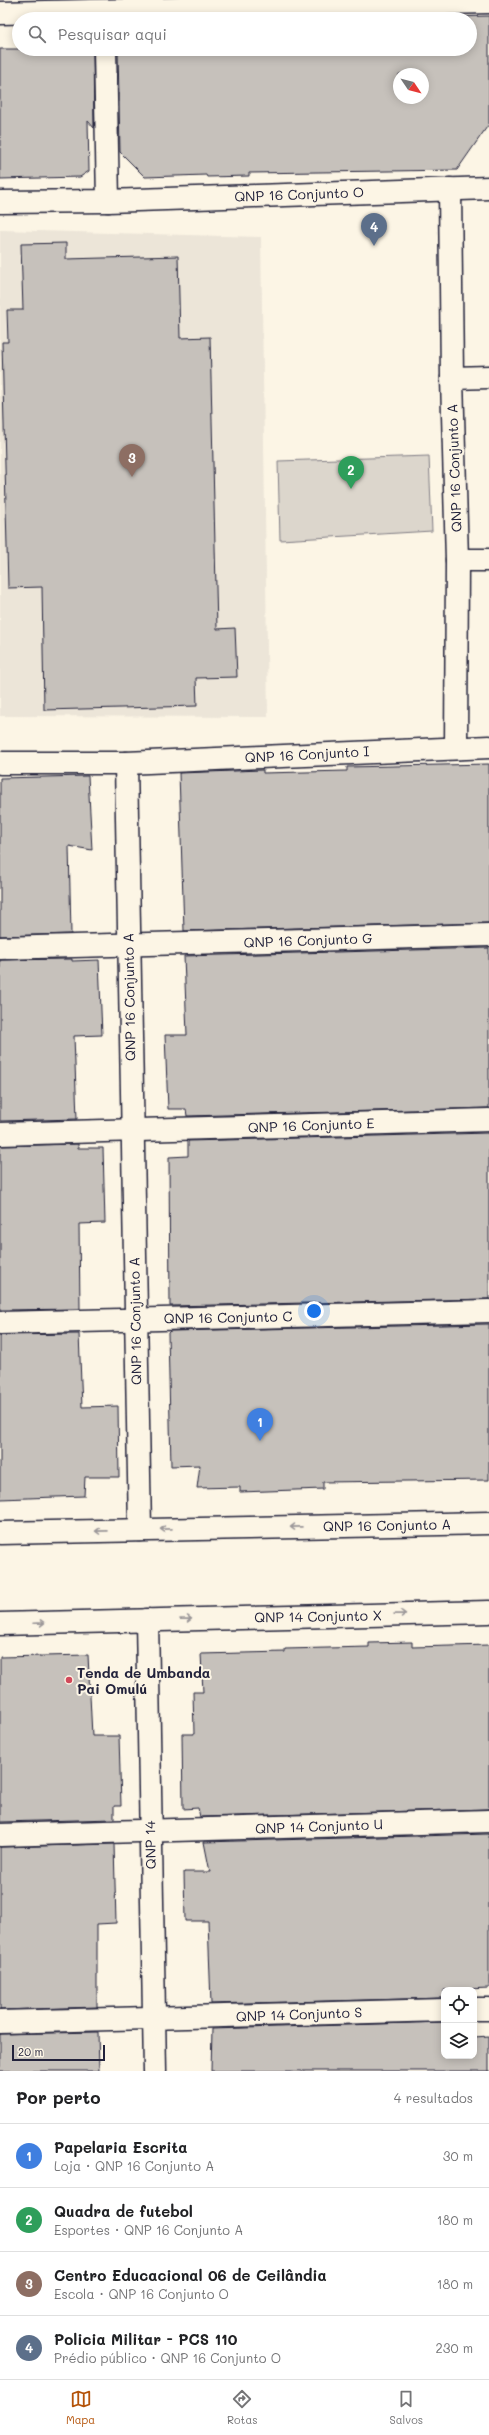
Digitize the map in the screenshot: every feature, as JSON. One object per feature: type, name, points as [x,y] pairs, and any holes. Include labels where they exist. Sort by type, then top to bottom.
[{"type":"street","points":[[35,12],[489,2]]},
{"type":"street","points":[[0,13],[12,13]]},
{"type":"street","points":[[105,56],[108,201]]},
{"type":"street","name":"QNP 16 Conjunto O","points":[[0,202],[108,201],[489,188]]},
{"type":"street","name":"QNP 16 Conjunto A","points":[[450,189],[452,378],[457,560],[456,748]]},
{"type":"street","points":[[452,378],[489,377]]},
{"type":"street","points":[[457,560],[489,560]]},
{"type":"street","name":"QNP 16 Conjunto I","points":[[0,763],[126,763],[489,747]]},
{"type":"street","name":"QNP 16 Conjunto A","points":[[126,763],[128,945],[140,1530],[489,1523]]},
{"type":"street","name":"QNP 16 Conjunto G","points":[[0,948],[489,935]]},
{"type":"street","name":"QNP 16 Conjunto E","points":[[0,1134],[489,1120]]},
{"type":"street","name":"QNP 16 Conjunto C","points":[[0,1323],[489,1311]]},
{"type":"street","points":[[0,1533],[140,1530]]},
{"type":"street","name":"QNP 14 Conjunto X","points":[[0,1624],[489,1612]]},
{"type":"street","name":"QNP 14","points":[[147,1620],[149,1832],[155,2071]]},
{"type":"street","name":"QNP 14 Conjunto U","points":[[0,1835],[149,1832],[489,1821]]},
{"type":"street","points":[[477,2009],[489,2009]]},
{"type":"street","name":"QNP 14 Conjunto S","points":[[0,2022],[441,2010]]},
{"type":"shaded area","points":[[0,230],[261,237],[268,717],[0,716]]},
{"type":"shaded area","points":[[429,456],[432,531],[280,540],[278,461]]},
{"type":"building","points":[[477,16],[489,16],[489,124],[457,170],[249,173],[249,176],[207,177],[206,175],[145,177],[120,152],[118,56],[477,56]]},
{"type":"building","points":[[0,49],[12,49],[12,56],[93,56],[94,128],[88,121],[89,171],[80,177],[0,179]]},
{"type":"building","points":[[66,243],[66,259],[178,256],[180,338],[210,337],[217,629],[235,628],[237,677],[196,678],[197,706],[44,710],[42,587],[8,588],[2,342],[8,342],[7,310],[23,310],[21,244]]},
{"type":"building","points":[[489,764],[489,923],[184,931],[179,773],[263,770],[263,773],[347,771],[347,767]]},
{"type":"building","points":[[88,776],[92,850],[69,846],[71,934],[0,936],[0,778]]},
{"type":"building","points":[[489,948],[489,1108],[187,1116],[186,1109],[168,1109],[165,1035],[187,1035],[184,956]]},
{"type":"building","points":[[72,959],[72,961],[99,960],[102,1035],[74,1036],[77,1119],[0,1121],[0,960]]},
{"type":"building","points":[[489,1133],[489,1299],[170,1306],[169,1157],[188,1156],[188,1141]]},
{"type":"building","points":[[78,1144],[78,1148],[103,1148],[105,1223],[79,1224],[80,1309],[0,1310],[0,1146]]},
{"type":"building","points":[[489,1324],[489,1480],[323,1482],[323,1489],[240,1492],[240,1487],[197,1488],[200,1465],[171,1466],[168,1333],[170,1331]]},
{"type":"building","points":[[79,1334],[82,1407],[118,1406],[119,1477],[85,1477],[84,1496],[0,1499],[0,1335]]},
{"type":"building","points":[[412,1642],[412,1647],[489,1645],[489,1809],[200,1817],[198,1808],[183,1809],[182,1734],[194,1734],[193,1692],[203,1692],[201,1654],[285,1652],[285,1649],[369,1647],[369,1643]]},
{"type":"building","points":[[88,1655],[92,1736],[119,1736],[121,1806],[114,1806],[114,1819],[0,1822],[0,1657]]},
{"type":"building","points":[[489,1834],[489,1988],[441,1987],[441,1998],[211,2004],[208,1921],[185,1921],[184,1872],[210,1872],[204,1842]]},
{"type":"building","points":[[114,1844],[116,1923],[97,1924],[97,2007],[0,2010],[0,1847]]},
{"type":"building","points":[[441,2022],[441,2059],[477,2059],[477,2037],[489,2036],[489,2071],[211,2071],[212,2029]]},
{"type":"building","points":[[98,2032],[99,2071],[0,2071],[0,2034]]},
{"type":"place","name":"Policia Militar - PCS 110","points":[[374,246]]},
{"type":"place","name":"Centro Educacional 06 de Ceilândia","points":[[132,477]]},
{"type":"place","name":"Quadra de futebol","points":[[351,489]]},
{"type":"place","name":"Papelaria Escrita","points":[[260,1441]]},
{"type":"place","name":"Tenda de Umbanda Pai Omulú","points":[[69,1680]]}]
